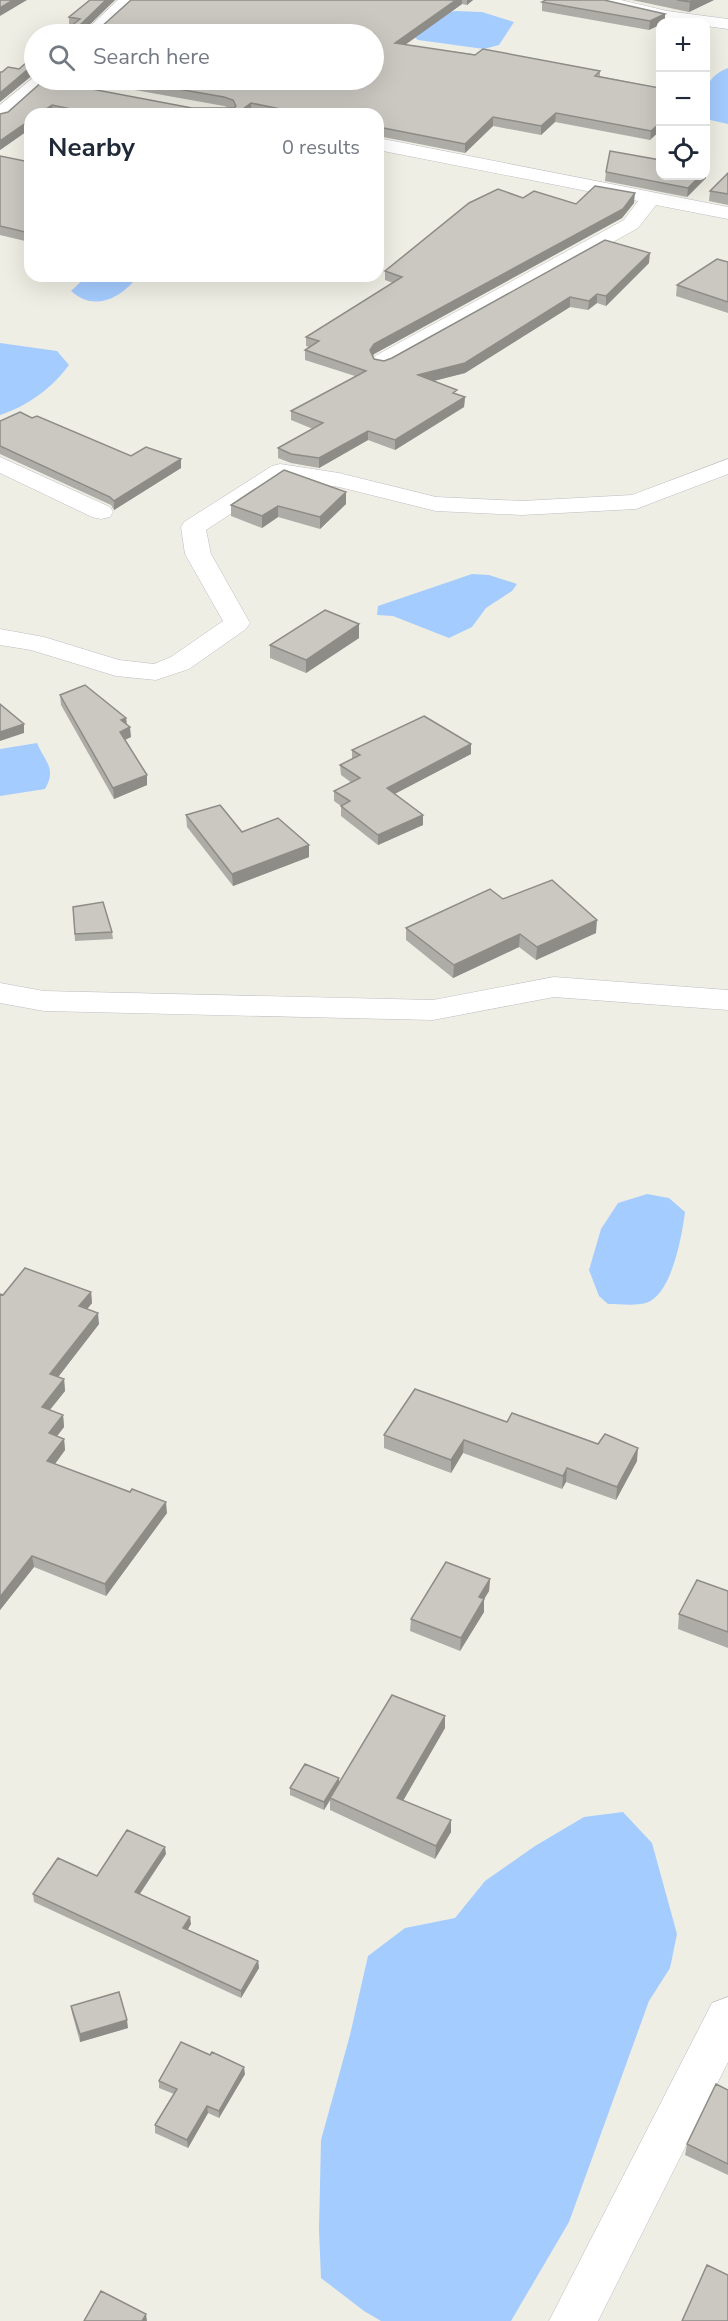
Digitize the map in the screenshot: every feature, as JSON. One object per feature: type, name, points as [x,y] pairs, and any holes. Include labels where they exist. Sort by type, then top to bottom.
[{"type":"street","points":[[102,24],[128,0]]},
{"type":"street","points":[[597,0],[668,16],[728,24]]},
{"type":"street","points":[[0,115],[29,90]]},
{"type":"street","points":[[384,145],[728,213]]},
{"type":"street","points":[[383,361],[631,224],[652,198]]},
{"type":"street","points":[[0,464],[101,512]]},
{"type":"street","points":[[0,637],[35,643],[116,668],[156,672],[180,663],[237,623],[198,554],[193,527],[280,471],[339,480],[436,504],[522,508],[636,502],[728,466]]},
{"type":"street","points":[[0,993],[44,1000],[433,1010],[554,987],[728,1000]]},
{"type":"street","points":[[573,2321],[728,2017]]},
{"type":"water","points":[[482,12],[514,22],[499,45],[484,49],[418,40],[410,33],[443,13]]},
{"type":"water","points":[[728,68],[728,124],[710,120],[710,81]]},
{"type":"water","points":[[81,282],[133,282],[119,294],[104,301],[87,300],[71,291]]},
{"type":"water","points":[[0,343],[57,351],[69,365],[39,395],[20,407],[0,415]]},
{"type":"water","points":[[472,574],[489,575],[517,584],[512,591],[486,608],[472,627],[449,638],[393,616],[377,615],[378,606]]},
{"type":"water","points":[[37,743],[50,770],[45,789],[0,796],[0,749]]},
{"type":"water","points":[[647,1194],[669,1198],[685,1212],[674,1263],[663,1289],[655,1298],[642,1304],[608,1304],[599,1296],[589,1270],[601,1229],[618,1203]]},
{"type":"water","points":[[623,1812],[652,1843],[677,1934],[670,1968],[649,2001],[569,2222],[511,2321],[381,2321],[321,2278],[319,2230],[321,2140],[350,2035],[368,1956],[405,1928],[455,1918],[485,1881],[535,1846],[584,1817]]},
{"type":"building","points":[[0,0],[13,0],[0,8]]},
{"type":"building","points":[[90,0],[106,0],[81,24],[74,24],[80,19],[69,17]]},
{"type":"building","points":[[131,0],[456,0],[395,43],[475,55],[483,49],[600,71],[595,76],[656,87],[656,127],[651,131],[556,113],[541,126],[493,117],[465,144],[384,128],[384,108],[276,108],[251,103],[244,108],[234,108],[236,106],[233,100],[184,90],[384,90],[384,24],[104,24]]},
{"type":"building","points":[[546,0],[604,0],[665,14],[650,21],[542,2]]},
{"type":"building","points":[[24,65],[24,73],[0,93],[0,72],[8,67],[19,69]]},
{"type":"building","points":[[33,90],[97,90],[192,108],[66,108],[52,105],[48,108],[24,108],[24,124],[0,141],[0,114],[8,112]]},
{"type":"building","points":[[610,151],[656,159],[656,180],[696,180],[688,188],[606,172]]},
{"type":"building","points":[[0,156],[24,161],[24,232],[0,226]]},
{"type":"building","points":[[728,173],[728,194],[710,191]]},
{"type":"building","points":[[595,186],[635,193],[623,209],[374,344],[370,350],[374,359],[384,361],[392,358],[605,240],[650,253],[606,296],[597,294],[589,301],[570,297],[465,363],[418,375],[457,390],[453,393],[465,397],[395,440],[368,431],[319,458],[291,454],[278,448],[323,423],[291,411],[366,371],[305,350],[319,341],[306,337],[402,277],[385,271],[469,203],[498,189],[523,198],[534,191],[576,204]]},
{"type":"building","points":[[717,259],[728,262],[728,302],[677,285]]},
{"type":"building","points":[[20,412],[32,418],[37,416],[131,456],[146,447],[181,459],[114,501],[110,497],[0,446],[0,421]]},
{"type":"building","points":[[284,470],[346,492],[320,517],[278,506],[262,516],[231,505]]},
{"type":"building","points":[[325,610],[359,624],[306,660],[270,645]]},
{"type":"building","points":[[85,685],[126,718],[121,720],[130,727],[120,732],[147,775],[113,788],[60,695]]},
{"type":"building","points":[[0,704],[24,724],[0,732]]},
{"type":"building","points":[[424,716],[471,744],[387,788],[423,815],[378,835],[341,806],[350,801],[334,791],[360,778],[340,765],[360,755],[352,750]]},
{"type":"building","points":[[220,805],[242,832],[278,818],[309,845],[232,874],[186,815]]},
{"type":"building","points":[[552,880],[597,920],[537,947],[520,934],[454,965],[406,928],[490,889],[503,899]]},
{"type":"building","points":[[103,902],[112,932],[75,934],[73,907]]},
{"type":"building","points":[[25,1268],[91,1292],[79,1306],[98,1313],[50,1374],[64,1379],[42,1407],[63,1415],[49,1433],[64,1439],[47,1461],[130,1492],[132,1489],[166,1502],[105,1584],[32,1556],[0,1597],[0,1294],[3,1295]]},
{"type":"building","points":[[415,1389],[507,1422],[512,1413],[598,1444],[605,1434],[638,1448],[617,1487],[567,1468],[563,1476],[464,1440],[451,1460],[384,1435]]},
{"type":"building","points":[[446,1562],[490,1579],[479,1597],[484,1599],[461,1638],[411,1619]]},
{"type":"building","points":[[697,1580],[728,1591],[728,1632],[679,1614]]},
{"type":"building","points":[[392,1695],[445,1716],[397,1798],[451,1820],[436,1846],[330,1798]]},
{"type":"building","points":[[305,1764],[339,1778],[324,1802],[290,1788]]},
{"type":"building","points":[[127,1830],[165,1847],[135,1892],[190,1917],[183,1928],[258,1961],[241,1991],[33,1894],[58,1858],[97,1876]]},
{"type":"building","points":[[119,1992],[127,2020],[80,2034],[71,2006]]},
{"type":"building","points":[[181,2042],[210,2055],[212,2052],[244,2067],[219,2111],[207,2106],[187,2140],[155,2125],[177,2089],[159,2081]]},
{"type":"building","points":[[716,2084],[728,2090],[728,2164],[687,2144]]},
{"type":"building","points":[[707,2265],[728,2275],[728,2321],[682,2321]]},
{"type":"building","points":[[101,2291],[146,2314],[142,2321],[84,2321]]}]
